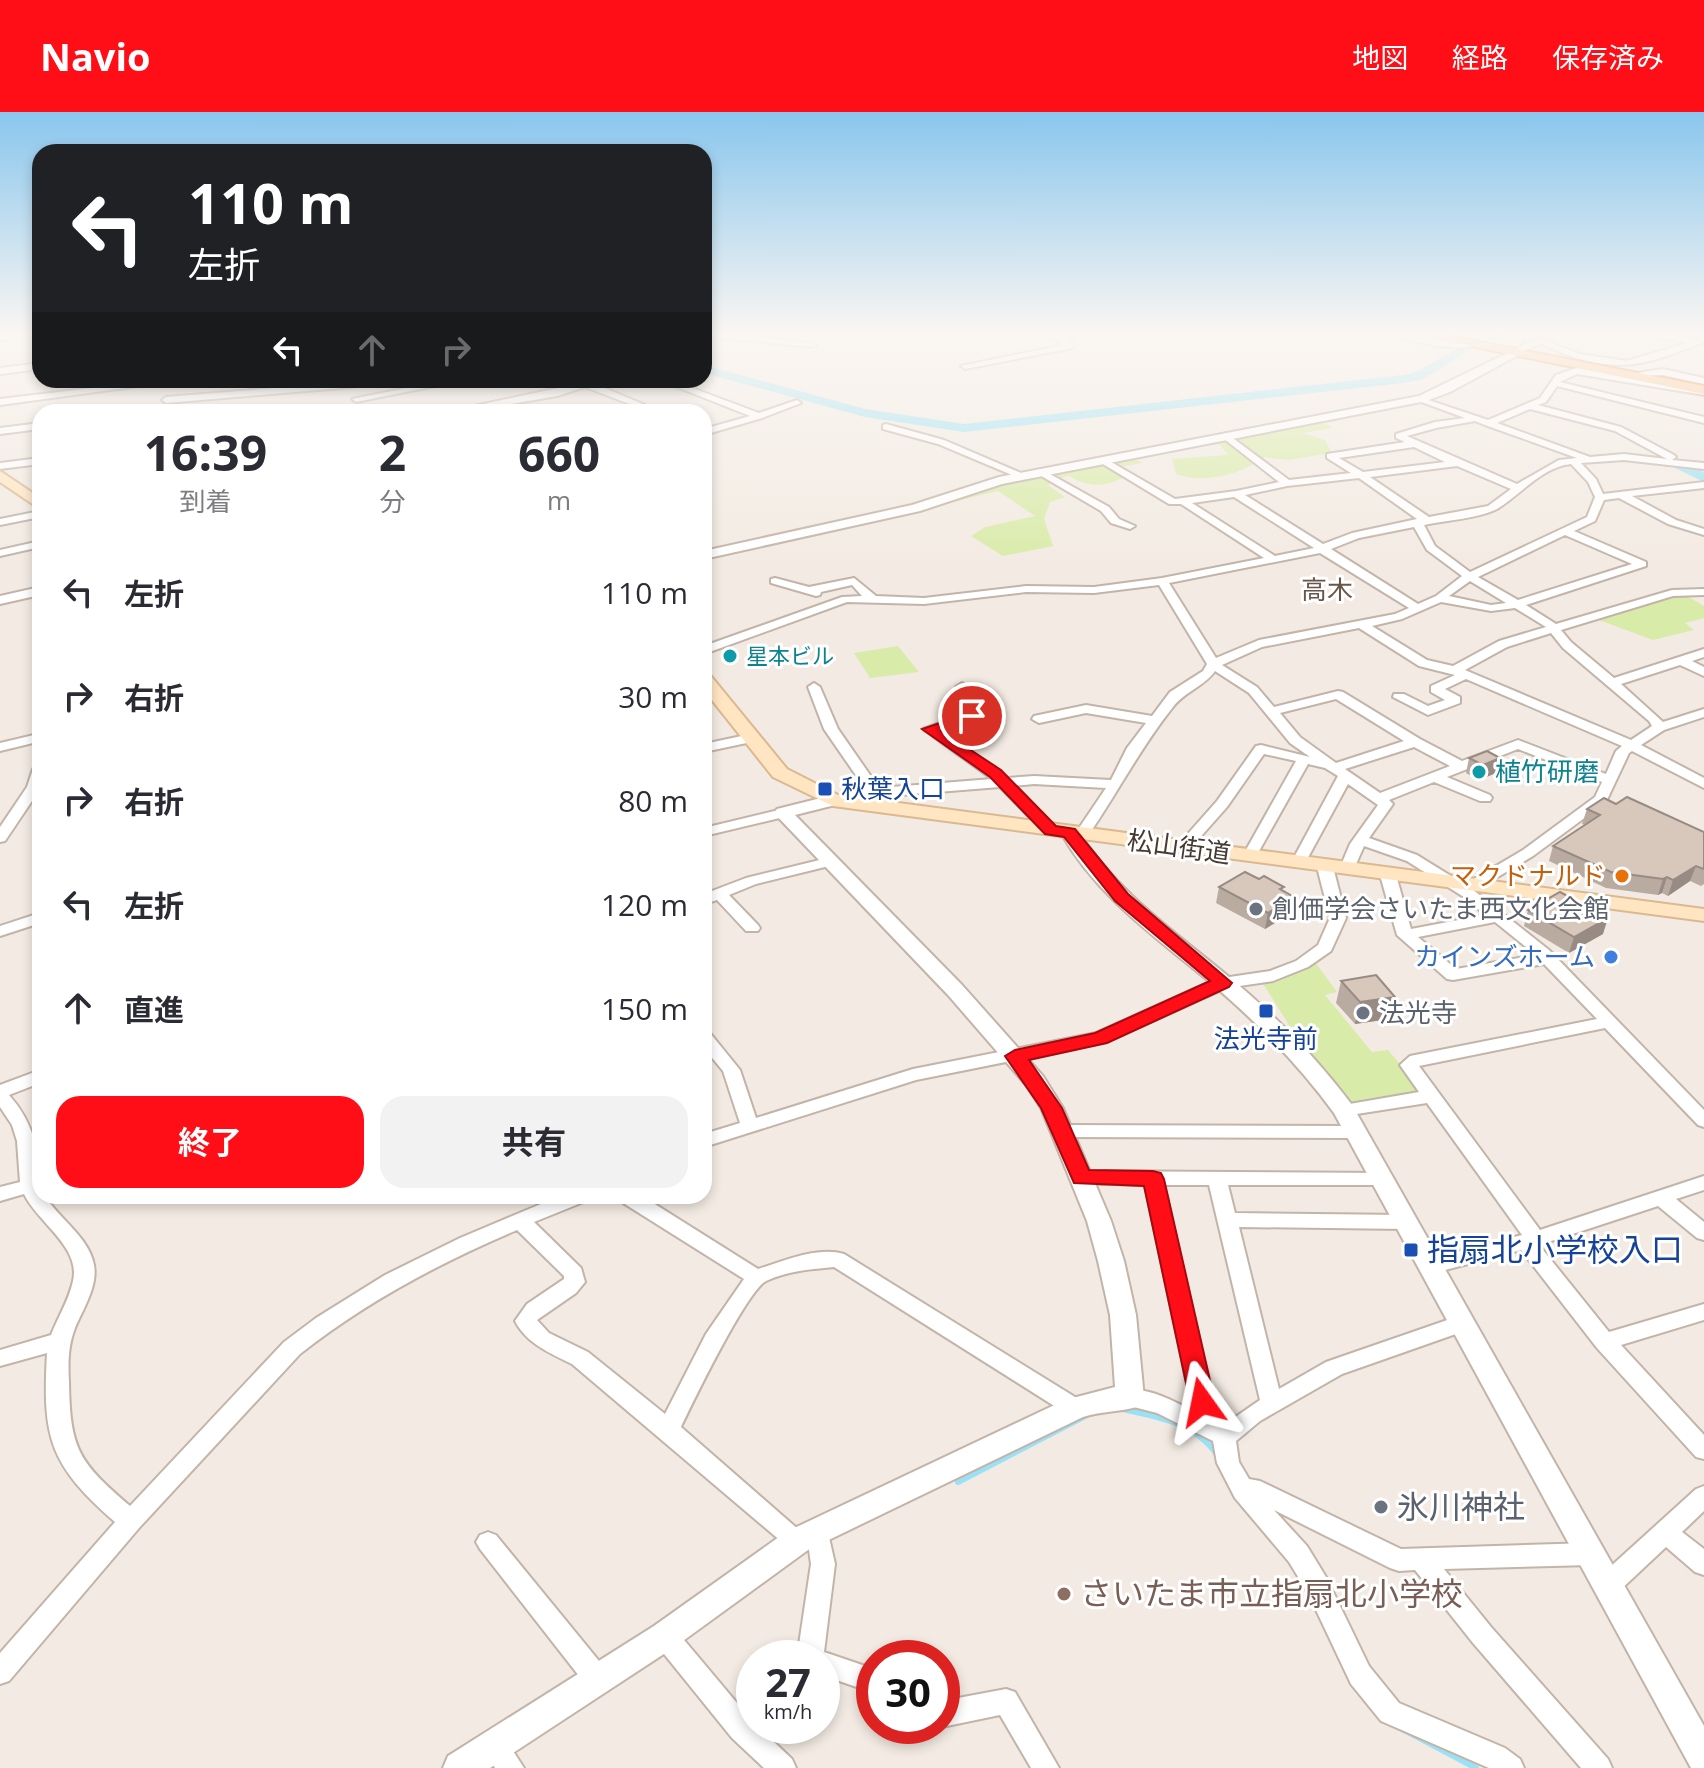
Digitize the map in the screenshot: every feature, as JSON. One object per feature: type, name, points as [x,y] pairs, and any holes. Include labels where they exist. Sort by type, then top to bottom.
[{"type":"main road","points":[[1,475],[32,499]]},
{"type":"main road","name":"松山街道","points":[[712,689],[780,773],[833,800],[1704,915]]},
{"type":"street","points":[[741,409],[759,416]]},
{"type":"street","points":[[712,428],[779,409]]},
{"type":"street","points":[[712,553],[915,508],[983,485],[1041,472],[1368,409]]},
{"type":"street","points":[[1450,409],[1588,458]]},
{"type":"street","points":[[1488,423],[1523,409]]},
{"type":"street","points":[[1543,409],[1618,429],[1704,474]]},
{"type":"street","points":[[1661,409],[1704,420]]},
{"type":"street","points":[[1476,419],[1435,425],[1399,436],[1518,488]]},
{"type":"street","points":[[0,431],[32,427]]},
{"type":"street","points":[[886,427],[941,442],[1023,476]]},
{"type":"street","points":[[1226,436],[1287,483]]},
{"type":"street","points":[[1413,444],[1330,456],[1422,521],[1431,548],[1468,577],[1556,628],[1567,645],[1655,719],[1659,727]]},
{"type":"street","points":[[775,581],[846,599],[924,601],[1042,588],[1080,591],[1162,581],[1322,548],[1356,535],[1491,508],[1554,465],[1588,458],[1624,457],[1704,466]]},
{"type":"street","points":[[1103,461],[1178,501],[1273,559]]},
{"type":"street","points":[[1068,833],[1116,784],[1134,748],[1175,695],[1208,673],[1213,664],[1259,644],[1398,617],[1440,598],[1468,577],[1591,519],[1600,497],[1592,481],[1573,461]]},
{"type":"street","points":[[1154,505],[1236,494],[1287,483],[1458,463]]},
{"type":"street","points":[[1,475],[32,464]]},
{"type":"street","points":[[1041,472],[1105,509],[1115,521],[1130,526]]},
{"type":"street","points":[[1600,497],[1704,485]]},
{"type":"street","points":[[1236,494],[1417,608]]},
{"type":"street","points":[[1620,494],[1672,522],[1704,532]]},
{"type":"street","points":[[0,522],[32,516]]},
{"type":"street","points":[[1440,598],[1491,608],[1642,564],[1567,532]]},
{"type":"street","points":[[0,553],[32,546]]},
{"type":"street","points":[[809,591],[854,581],[874,601]]},
{"type":"street","points":[[1162,581],[1213,664],[1253,690],[1295,740],[1386,804],[1360,840],[1347,870]]},
{"type":"street","points":[[1399,697],[1428,711],[1455,700],[1435,689],[1503,644],[1672,593],[1704,592]]},
{"type":"street","points":[[0,600],[32,593]]},
{"type":"street","points":[[712,647],[846,599]]},
{"type":"street","points":[[1361,624],[1423,663],[1460,673],[1632,745],[1704,784]]},
{"type":"street","points":[[1612,683],[1704,653]]},
{"type":"street","points":[[1680,660],[1704,672]]},
{"type":"street","points":[[814,687],[825,721],[875,793]]},
{"type":"street","points":[[962,687],[972,716],[930,729],[1068,833],[1121,898],[1285,1037],[1350,1121],[1704,1759]]},
{"type":"street","points":[[1273,711],[1338,695],[1461,766]]},
{"type":"street","points":[[1039,719],[1086,709],[1155,720]]},
{"type":"street","points":[[1474,885],[1528,853],[1610,791],[1623,751],[1659,727],[1704,713]]},
{"type":"street","points":[[712,746],[751,738]]},
{"type":"street","points":[[0,747],[32,739]]},
{"type":"street","points":[[1183,848],[1222,804],[1261,749],[1339,769],[1415,742]]},
{"type":"street","points":[[1381,798],[1518,744],[1610,791]]},
{"type":"street","points":[[1249,857],[1304,759]]},
{"type":"street","points":[[1298,863],[1339,769]]},
{"type":"street","points":[[1435,777],[1485,798]]},
{"type":"street","points":[[712,830],[833,800],[875,793],[1004,782],[1065,780],[1116,784]]},
{"type":"street","points":[[0,838],[32,786]]},
{"type":"street","points":[[0,807],[23,800]]},
{"type":"street","points":[[783,813],[909,941],[1035,1081],[1062,1131],[1099,1221],[1123,1315],[1130,1398]]},
{"type":"street","points":[[1360,840],[1412,858],[1451,882],[1548,958],[1704,1121]]},
{"type":"street","points":[[712,896],[751,881],[828,862]]},
{"type":"street","points":[[712,1138],[913,1075],[1100,1038],[1222,983],[1273,976],[1302,964],[1325,948],[1338,918],[1325,867]]},
{"type":"street","points":[[1388,875],[1405,935],[1453,975],[1548,958]]},
{"type":"street","points":[[712,896],[752,928]]},
{"type":"street","points":[[1405,935],[1497,917]]},
{"type":"street","points":[[0,931],[32,921]]},
{"type":"street","points":[[1609,1022],[1416,1060],[1409,1065],[1605,1342],[1704,1450]]},
{"type":"street","points":[[712,1047],[731,1070],[750,1126]]},
{"type":"street","points":[[32,1080],[0,1094],[26,1132],[32,1190]]},
{"type":"street","points":[[1062,1131],[1350,1121],[1432,1096]]},
{"type":"street","points":[[1081,1178],[1382,1178]]},
{"type":"street","points":[[1153,1179],[1216,1434],[1243,1491],[1298,1554],[1317,1585],[1360,1675],[1390,1712],[1496,1757],[1511,1768]]},
{"type":"street","points":[[1217,1179],[1272,1403]]},
{"type":"street","points":[[1430,1266],[1531,1241],[1704,1183]]},
{"type":"street","points":[[0,1194],[30,1186]]},
{"type":"street","points":[[1660,1197],[1704,1233]]},
{"type":"street","points":[[38,1204],[77,1247],[85,1277],[59,1341],[59,1434],[68,1460],[91,1486],[131,1521]]},
{"type":"street","points":[[0,1672],[131,1521],[292,1348],[317,1327],[476,1238],[560,1204]]},
{"type":"street","points":[[640,1204],[756,1277]]},
{"type":"street","points":[[1227,1220],[1406,1222]]},
{"type":"street","points":[[520,1221],[574,1273],[575,1282],[566,1291],[529,1312],[525,1321],[541,1339],[580,1358],[668,1430],[808,1536],[823,1564],[812,1640]]},
{"type":"street","points":[[668,1430],[714,1340],[756,1277],[800,1263],[837,1259],[1075,1408]]},
{"type":"street","points":[[1605,1342],[1704,1312]]},
{"type":"street","points":[[1216,1434],[1334,1368],[1463,1323]]},
{"type":"street","points":[[0,1358],[59,1341]]},
{"type":"street","points":[[460,1768],[503,1757],[599,1681],[808,1536],[1075,1408],[1105,1399],[1130,1398],[1162,1405],[1216,1434]]},
{"type":"street","points":[[1243,1491],[1252,1488],[1399,1560],[1591,1554]]},
{"type":"street","points":[[1608,1585],[1704,1496]]},
{"type":"street","points":[[1665,1532],[1704,1564]]},
{"type":"street","points":[[488,1542],[599,1681]]},
{"type":"street","points":[[1421,1559],[1482,1635],[1599,1768]]},
{"type":"street","points":[[665,1636],[736,1710]]},
{"type":"street","points":[[960,1710],[1006,1701],[1046,1768]]},
{"type":"street","points":[[765,1744],[783,1768]]},
{"type":"green space","points":[[1320,421],[1333,428],[1303,433],[1325,440],[1332,453],[1288,460],[1264,457],[1244,469],[1210,478],[1176,474],[1172,459],[1228,455],[1217,441]]},
{"type":"green space","points":[[1130,457],[1143,463],[1112,468],[1125,477],[1110,483],[1084,483],[1069,476],[1049,481],[1049,486],[1065,497],[1050,502],[1044,519],[1053,546],[1003,556],[971,536],[985,527],[1035,516],[998,491],[953,502],[946,500],[999,483]]},
{"type":"green space","points":[[1674,595],[1687,596],[1704,606],[1704,618],[1685,623],[1694,630],[1653,640],[1599,620]]},
{"type":"green space","points":[[898,646],[919,672],[870,678],[854,653]]},
{"type":"green space","points":[[1315,962],[1337,992],[1325,995],[1372,1052],[1388,1050],[1422,1090],[1421,1094],[1358,1105],[1350,1103],[1294,1033],[1262,982]]},
{"type":"building","points":[[1487,751],[1500,758],[1483,765],[1469,758]]},
{"type":"building","points":[[1627,797],[1704,832],[1704,869],[1696,866],[1673,880],[1611,872],[1553,846],[1600,815],[1587,809],[1604,798],[1616,804]]},
{"type":"building","points":[[1245,872],[1259,879],[1264,876],[1284,887],[1280,889],[1294,897],[1268,913],[1219,887]]},
{"type":"building","points":[[1560,892],[1608,918],[1574,937],[1528,910]]},
{"type":"building","points":[[1376,975],[1395,997],[1360,1002],[1341,981]]},
{"type":"waterway","points":[[849,409],[898,420],[964,428],[1132,409]]},
{"type":"waterway","points":[[1676,463],[1704,478]]},
{"type":"waterway","points":[[1122,1409],[1174,1422],[1197,1434],[1216,1453]]},
{"type":"waterway","points":[[958,1482],[1087,1415]]},
{"type":"waterway","points":[[1395,1725],[1476,1768]]},
{"type":"place","name":"星本ビル","points":[[730,656]]},
{"type":"place","name":"植竹研磨","points":[[1479,772]]},
{"type":"place","name":"秋葉入口","points":[[825,789]]},
{"type":"place","name":"マクドナルド","points":[[1622,876]]},
{"type":"place","name":"創価学会さいたま西文化会館","points":[[1256,909]]},
{"type":"place","name":"カインズホーム","points":[[1611,957]]},
{"type":"place","name":"法光寺前","points":[[1266,1011]]},
{"type":"place","name":"法光寺","points":[[1363,1013]]},
{"type":"place","name":"指扇北小学校入口","points":[[1411,1250]]},
{"type":"place","name":"氷川神社","points":[[1381,1507]]},
{"type":"place","name":"さいたま市立指扇北小学校","points":[[1064,1594]]},
{"type":"district","name":"高木","points":[[1327,590]]},
{"type":"route","points":[[972,716],[930,729],[995,774],[1051,831],[1070,833],[1080,850],[1121,898],[1222,983],[1100,1038],[1015,1056],[1052,1108],[1081,1178],[1153,1179],[1202,1402]]}]
